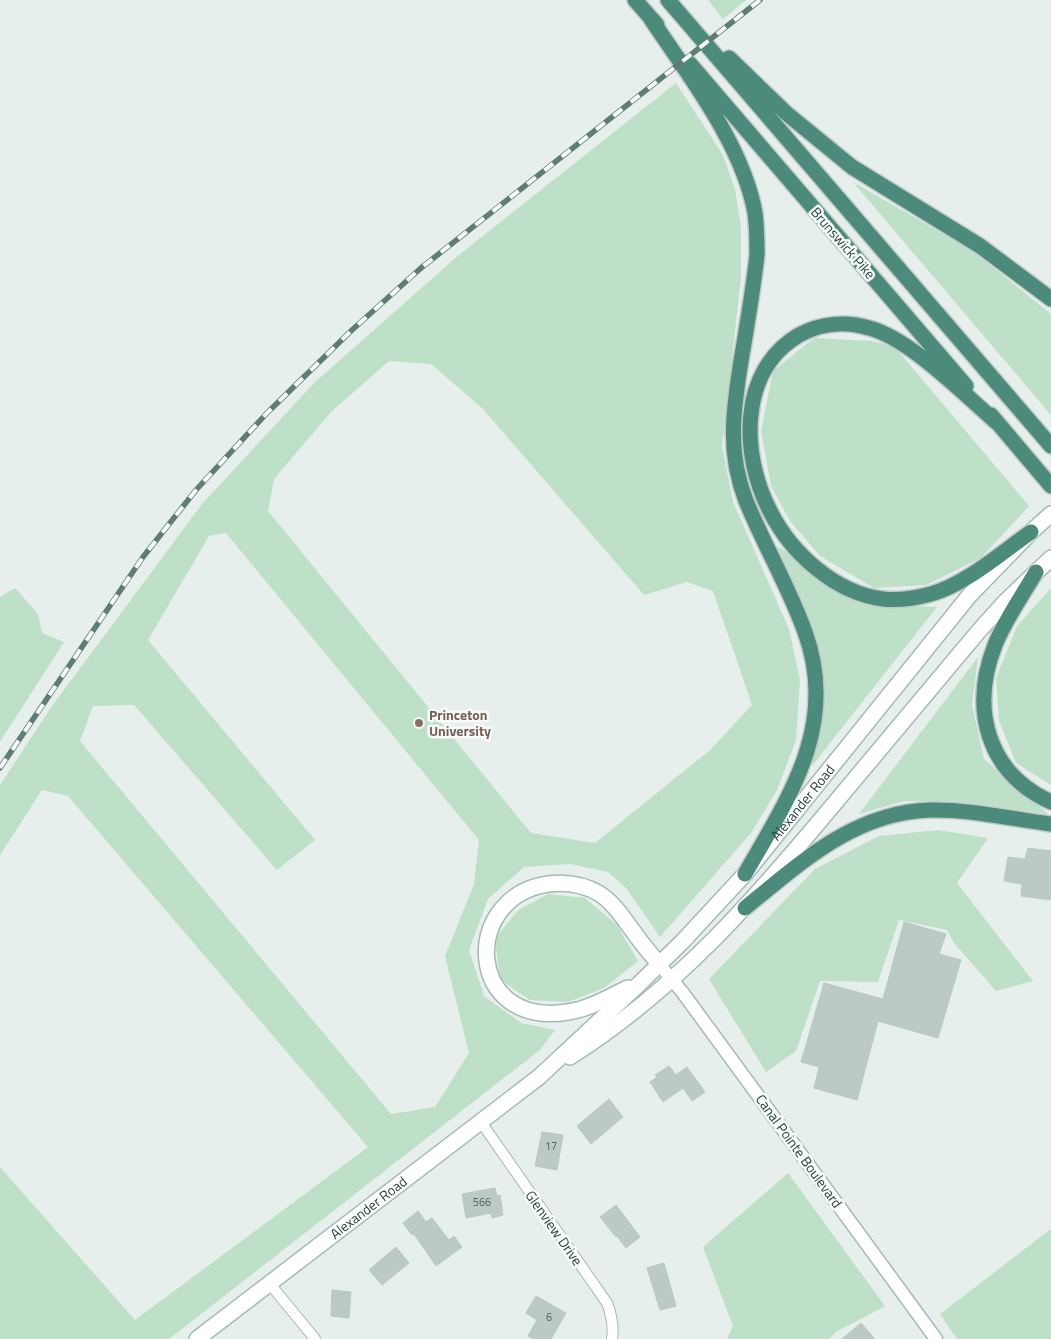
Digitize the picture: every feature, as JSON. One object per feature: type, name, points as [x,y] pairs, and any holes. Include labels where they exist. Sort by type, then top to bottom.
[{"type":"highway","name":"Brunswick Pike","points":[[635,0],[1051,486]]},
{"type":"highway","name":"Brunswick Pike","points":[[668,0],[1051,446]]},
{"type":"highway","points":[[668,0],[786,113],[832,152],[873,181],[980,246],[1051,299]]},
{"type":"highway","points":[[651,19],[725,135],[743,171],[752,200],[757,228],[757,255],[733,416],[735,460],[746,501],[795,605],[806,634],[813,663],[815,710],[812,735],[806,758],[786,801],[744,874]]},
{"type":"highway","points":[[996,422],[930,365],[900,343],[872,328],[851,324],[837,324],[803,334],[781,348],[770,360],[757,388],[749,432],[758,481],[771,513],[780,527],[810,562],[833,579],[856,592],[893,600],[917,597],[943,590],[971,575],[1030,532]]},
{"type":"highway","points":[[1036,572],[1009,617],[995,645],[986,680],[983,710],[990,740],[1003,765],[1012,776],[1032,792],[1051,802]]},
{"type":"highway","points":[[745,908],[820,848],[847,831],[890,815],[916,811],[944,810],[1051,824]]},
{"type":"main road","name":"Alexander Road","points":[[197,1339],[539,1076],[639,984],[683,941],[744,874],[975,590],[1030,532],[1051,514]]},
{"type":"main road","name":"Alexander Road","points":[[539,1076],[596,1040],[672,979],[745,908],[978,632],[1005,602],[1051,558]]},
{"type":"main road","points":[[639,984],[578,1010],[558,1013],[529,1012],[508,999],[494,983],[487,964],[487,947],[490,932],[494,922],[507,905],[524,892],[542,885],[573,885],[591,890],[611,903],[659,964]]},
{"type":"street","name":"Canal Pointe Boulevard","points":[[659,964],[672,979],[936,1339]]},
{"type":"street","name":"Glenview Drive","points":[[481,1122],[607,1303],[612,1314],[612,1339]]},
{"type":"street","points":[[270,1284],[315,1339]]},
{"type":"green space","points":[[708,0],[746,0],[723,19]]},
{"type":"green space","points":[[676,83],[723,155],[735,189],[741,227],[741,278],[722,447],[733,502],[789,629],[800,680],[796,740],[777,790],[751,833],[660,937],[626,888],[608,872],[570,864],[524,867],[488,899],[469,950],[484,996],[521,1023],[555,1030],[540,1050],[169,1339],[0,1339],[0,1167],[135,1320],[368,1147],[68,796],[42,790],[0,855],[0,785],[52,706],[202,504],[314,383],[460,254]],"holes":[[[389,361],[431,364],[482,408],[644,595],[687,582],[713,591],[752,705],[710,750],[595,843],[531,833],[268,511],[274,479],[331,412]],[[226,533],[479,840],[474,884],[445,956],[469,1053],[435,1107],[391,1114],[80,741],[93,706],[134,705],[277,870],[315,840],[148,640],[209,536]]]},
{"type":"green space","points":[[853,182],[973,251],[1051,314],[1051,415]]},
{"type":"green space","points":[[814,338],[871,341],[894,346],[1029,506],[981,558],[926,585],[874,588],[820,556],[790,521],[771,486],[761,431],[773,371]]},
{"type":"green space","points":[[777,546],[867,604],[937,607],[812,766],[821,656]]},
{"type":"green space","points":[[15,588],[38,614],[42,633],[64,642],[0,742],[0,597]]},
{"type":"green space","points":[[1051,588],[1051,785],[1016,763],[999,721],[996,678],[1017,626]]},
{"type":"green space","points":[[978,657],[972,705],[984,759],[1048,814],[953,801],[904,801],[859,814]]},
{"type":"green space","points":[[938,830],[988,838],[957,883],[1033,981],[996,991],[954,943],[947,930],[899,920],[878,982],[820,981],[796,1051],[766,1072],[709,979],[815,869],[879,836]]},
{"type":"green space","points":[[548,894],[585,898],[617,925],[638,961],[604,988],[568,1002],[530,1000],[500,980],[495,939],[518,910]]},
{"type":"green space","points":[[788,1173],[885,1306],[836,1332],[829,1339],[727,1339],[733,1326],[703,1247]]},
{"type":"green space","points":[[1051,1229],[1051,1339],[957,1339],[940,1314]]},
{"type":"building","points":[[1028,848],[1051,851],[1051,900],[1021,896],[1022,884],[1004,881],[1008,857],[1025,859]]},
{"type":"building","points":[[904,922],[946,934],[939,954],[961,960],[938,1038],[878,1021],[857,1100],[814,1088],[819,1067],[801,1062],[824,983],[883,999]]},
{"type":"building","points":[[669,1066],[676,1075],[687,1067],[705,1092],[692,1101],[683,1088],[663,1102],[650,1082],[657,1077],[655,1075]]},
{"type":"building","points":[[609,1099],[623,1117],[591,1144],[577,1126]]},
{"type":"building","points":[[542,1132],[563,1135],[557,1170],[535,1166]]},
{"type":"building","points":[[495,1188],[497,1196],[500,1195],[503,1215],[492,1218],[491,1213],[466,1218],[462,1194]]},
{"type":"building","points":[[616,1205],[640,1237],[626,1248],[600,1217]]},
{"type":"building","points":[[418,1211],[426,1222],[432,1218],[449,1240],[454,1236],[462,1247],[436,1266],[414,1234],[412,1235],[403,1223]]},
{"type":"building","points":[[396,1247],[409,1263],[382,1285],[369,1270]]},
{"type":"building","points":[[664,1263],[676,1306],[660,1310],[647,1268]]},
{"type":"building","points":[[332,1290],[351,1292],[349,1318],[331,1316]]},
{"type":"building","points":[[536,1296],[566,1313],[551,1339],[533,1339],[528,1336],[537,1320],[526,1313]]},
{"type":"building","points":[[861,1323],[875,1339],[842,1339]]},
{"type":"railway","points":[[0,768],[143,557],[196,490],[267,413],[352,330],[421,268],[760,0]]},
{"type":"place","name":"Princeton University","points":[[419,723]]}]
